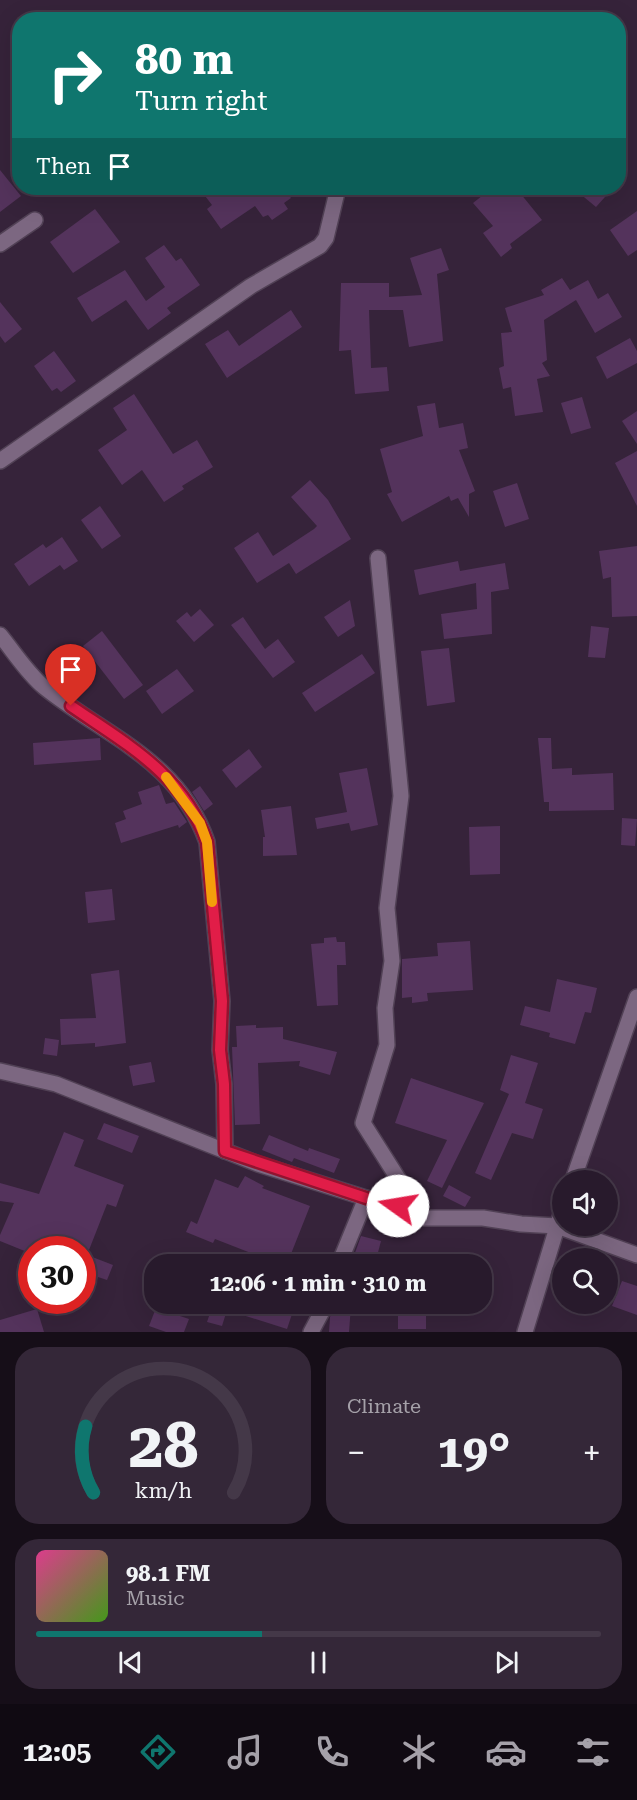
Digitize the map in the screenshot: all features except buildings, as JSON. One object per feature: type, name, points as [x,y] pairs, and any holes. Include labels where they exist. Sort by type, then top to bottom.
[{"type":"street","points":[[0,461],[251,286],[320,246],[326,238],[336,195]]},
{"type":"street","points":[[0,243],[35,220]]},
{"type":"street","points":[[378,558],[401,796],[387,908],[392,961],[385,1008],[387,1045],[363,1124],[423,1218]]},
{"type":"street","points":[[0,635],[42,685],[159,766],[200,823],[207,842],[222,1001],[220,1050],[224,1084],[225,1151]]},
{"type":"street","points":[[577,1170],[637,999]]},
{"type":"street","points":[[0,1071],[56,1084],[225,1151],[366,1198],[415,1209],[423,1218],[483,1218],[520,1224],[552,1219]]},
{"type":"street","points":[[343,1254],[366,1198]]},
{"type":"street","points":[[525,1332],[554,1236]]},
{"type":"street","points":[[597,1236],[637,1255]]},
{"type":"street","points":[[311,1332],[321,1314]]},
{"type":"slow traffic","points":[[166,777],[200,823],[207,842],[212,902]]},
{"type":"route","points":[[71,706],[159,766],[200,823],[207,842],[222,1001],[220,1050],[224,1084],[225,1151],[258,1164],[398,1206]]}]
